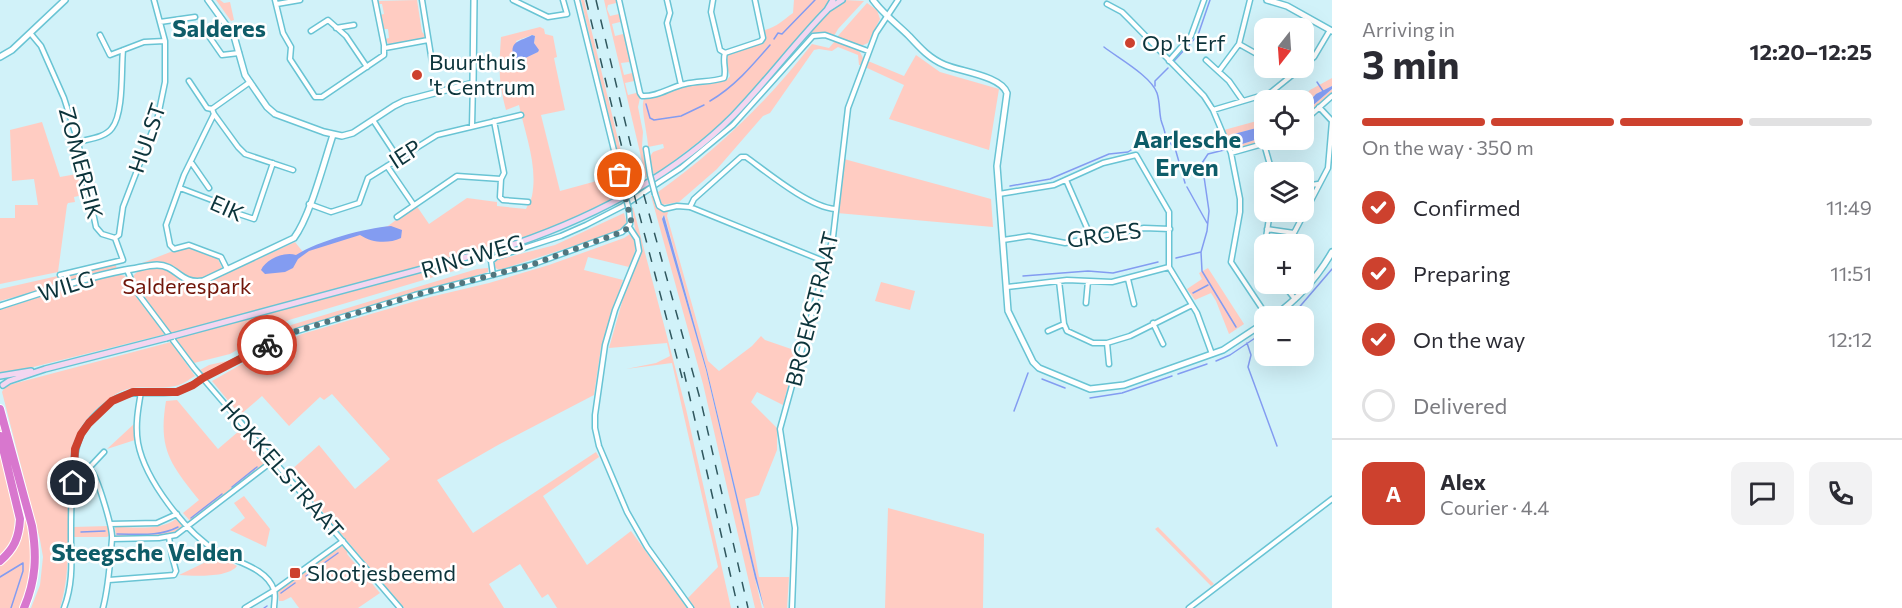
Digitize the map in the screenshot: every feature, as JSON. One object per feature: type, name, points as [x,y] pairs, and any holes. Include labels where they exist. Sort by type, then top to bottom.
[{"type":"highway","points":[[0,409],[32,526],[35,545],[36,569],[24,608]]},
{"type":"highway","points":[[0,436],[20,519],[15,544],[0,561]]},
{"type":"main road","name":"RINGWEG","points":[[1,388],[9,381],[45,369],[515,244],[583,219],[657,177],[705,140],[745,104],[827,10],[833,0]]},
{"type":"main road","name":"RINGWEG","points":[[827,10],[842,0]]},
{"type":"main road","name":"RINGWEG","points":[[0,376],[45,369]]},
{"type":"main road","points":[[0,376],[1,388]]},
{"type":"street","points":[[0,57],[31,34],[65,0]]},
{"type":"street","name":"HULST","points":[[115,238],[119,235],[123,207],[159,116],[165,82],[165,41],[154,0]]},
{"type":"street","points":[[208,0],[234,36],[245,75],[267,107],[275,114],[333,135],[353,134],[404,101],[473,83]]},
{"type":"street","points":[[300,0],[276,2],[283,33],[291,47],[290,59],[315,97],[322,97],[384,55],[385,48],[375,0]]},
{"type":"street","points":[[422,0],[433,68]]},
{"type":"street","points":[[472,126],[474,0]]},
{"type":"street","points":[[513,0],[548,17],[567,14],[563,0]]},
{"type":"street","points":[[64,608],[69,597],[72,574],[75,449],[81,434],[89,423],[112,401],[133,392],[177,392],[279,338],[297,331],[416,295],[531,265],[622,232],[629,227],[631,220],[629,210],[577,0]]},
{"type":"street","points":[[619,0],[642,96],[667,92],[681,85],[724,78],[726,74],[723,59],[725,53]]},
{"type":"street","points":[[666,0],[670,13],[667,23],[681,85]]},
{"type":"street","points":[[713,0],[711,12],[720,50],[725,53]]},
{"type":"street","points":[[725,53],[761,41],[763,38],[755,0]]},
{"type":"street","points":[[866,0],[880,10],[931,58],[954,69],[999,82],[1005,87],[1007,93],[998,166],[1008,311],[1033,362],[1039,368],[1080,387],[1101,389],[1124,385],[1223,350],[1254,330]]},
{"type":"street","points":[[873,0],[880,10]]},
{"type":"street","name":"BROEKSTRAAT","points":[[792,608],[795,528],[780,429],[833,237],[848,108],[868,51],[886,16],[898,0]]},
{"type":"street","points":[[1169,61],[1191,36],[1204,0]]},
{"type":"street","points":[[1219,71],[1239,44],[1250,0]]},
{"type":"street","points":[[1267,0],[1287,6],[1331,30],[1314,57]]},
{"type":"street","points":[[1107,4],[1122,12],[1204,96],[1212,110],[1231,153],[1240,206],[1232,258],[1233,266],[1260,306]]},
{"type":"street","points":[[160,22],[195,17]]},
{"type":"street","points":[[311,31],[328,20],[346,36],[367,67]]},
{"type":"street","points":[[336,28],[354,25]]},
{"type":"street","points":[[206,32],[222,54],[239,54]]},
{"type":"street","name":"ZOMEREIK","points":[[31,34],[41,46],[64,98],[78,142],[96,227],[102,234],[115,238],[123,260],[60,275]]},
{"type":"street","points":[[100,35],[110,55],[144,42],[165,41]]},
{"type":"street","points":[[493,275],[491,261],[496,256],[561,236],[586,225],[623,206],[681,168],[733,124],[813,36],[825,35],[868,51]]},
{"type":"street","points":[[385,48],[428,40]]},
{"type":"street","points":[[1239,44],[1254,52]]},
{"type":"street","points":[[78,142],[105,134],[112,128],[119,107],[123,50]]},
{"type":"street","points":[[1206,60],[1229,81],[1243,101]]},
{"type":"street","points":[[1212,110],[1270,93],[1288,78]]},
{"type":"street","points":[[189,81],[204,105],[212,109]]},
{"type":"street","points":[[212,109],[250,82]]},
{"type":"street","points":[[1314,112],[1332,96]]},
{"type":"street","points":[[1267,229],[1294,233],[1328,168],[1332,121],[1319,107]]},
{"type":"street","points":[[212,109],[245,154],[293,170]]},
{"type":"street","points":[[214,114],[191,162],[166,225],[170,245],[174,249],[189,245],[221,257],[227,269]]},
{"type":"street","name":"IEP","points":[[309,204],[331,212],[360,203],[368,178],[437,135],[521,115]]},
{"type":"street","points":[[373,119],[398,158]]},
{"type":"street","points":[[494,121],[504,173],[501,179],[500,198],[528,202]]},
{"type":"street","name":"WILG","points":[[0,306],[89,278],[155,265],[170,268],[194,283],[203,281],[294,238],[309,204],[333,135]]},
{"type":"street","points":[[1231,153],[1254,147]]},
{"type":"street","points":[[646,149],[650,175],[659,206],[664,209],[677,206],[690,207],[826,262]]},
{"type":"street","points":[[999,194],[1029,191],[1066,180],[1103,163],[1136,155],[1169,213],[1169,267],[1192,305],[1212,354]]},
{"type":"street","points":[[690,207],[694,199],[741,157],[813,201],[835,209]]},
{"type":"street","points":[[191,162],[209,188]]},
{"type":"street","name":"EIK","points":[[180,188],[217,202],[224,209],[254,219],[273,163]]},
{"type":"street","points":[[387,166],[412,204]]},
{"type":"street","points":[[397,217],[412,204],[458,176],[501,179]]},
{"type":"street","points":[[1066,180],[1091,237]]},
{"type":"street","points":[[1314,185],[1318,184]]},
{"type":"street","points":[[1266,234],[1268,222]]},
{"type":"street","points":[[629,227],[637,238],[639,251],[615,310],[605,345],[599,379],[595,428],[599,446],[627,512],[647,547],[692,608]]},
{"type":"street","name":"GROES","points":[[1003,240],[1029,236],[1065,243],[1144,228],[1170,229]]},
{"type":"street","points":[[1286,306],[1322,270],[1332,252]]},
{"type":"street","points":[[1007,287],[1067,280],[1112,282],[1169,267]]},
{"type":"street","name":"HOKKELSTRAAT","points":[[127,270],[144,303],[178,348],[400,608]]},
{"type":"street","points":[[1128,279],[1134,304]]},
{"type":"street","points":[[1059,281],[1064,324],[1067,331],[1093,343],[1107,343],[1130,336],[1192,305]]},
{"type":"street","points":[[1086,303],[1088,281]]},
{"type":"street","points":[[1291,294],[1295,299]]},
{"type":"street","points":[[1153,323],[1162,344]]},
{"type":"street","points":[[1048,331],[1064,324]]},
{"type":"street","points":[[1107,343],[1109,364]]},
{"type":"street","points":[[141,392],[136,421],[141,454],[146,467],[188,527],[215,550],[260,572],[275,590],[274,608]]},
{"type":"street","points":[[89,468],[104,452]]},
{"type":"street","points":[[112,539],[169,537],[188,527],[274,460]]},
{"type":"street","points":[[74,462],[89,468],[96,478],[110,524],[112,539],[109,580],[103,608]]},
{"type":"street","points":[[1189,608],[1332,501]]},
{"type":"street","points":[[110,524],[157,523],[177,514]]},
{"type":"street","points":[[109,580],[174,575],[176,571],[169,537]]},
{"type":"street","points":[[245,608],[275,590],[343,541]]},
{"type":"green space","points":[[216,0],[224,3],[230,2],[234,20],[231,21]]},
{"type":"green space","points":[[417,0],[424,39],[390,46],[385,39],[389,38],[388,29],[383,29],[380,15],[384,14],[382,4],[378,4],[377,1]]},
{"type":"green space","points":[[581,0],[584,0],[629,184],[625,184]]},
{"type":"green space","points":[[604,0],[617,0],[619,6],[616,3],[608,5],[610,16],[619,14],[620,10],[623,25],[620,22],[612,24],[615,36],[623,34],[624,30],[632,65],[629,62],[621,63],[624,75],[632,73],[633,69],[636,84],[634,81],[625,83],[628,95],[636,93],[637,89],[640,98],[638,107],[648,176],[646,178]]},
{"type":"green space","points":[[794,0],[832,0],[751,92],[714,130],[654,176],[649,158],[653,152],[664,148],[663,144],[648,147],[644,99],[666,94],[684,86],[727,80],[730,76],[725,61],[727,55],[765,41],[765,30],[777,25],[793,13]]},
{"type":"green space","points":[[844,0],[864,1],[834,36],[820,32],[805,38],[825,16]]},
{"type":"green space","points":[[867,3],[877,10],[880,19],[868,43],[861,46],[837,37]]},
{"type":"green space","name":"Salderespark","points":[[540,27],[544,29],[545,34],[553,36],[557,57],[554,58],[565,110],[541,115],[560,191],[615,176],[606,180],[616,178],[620,195],[537,233],[462,255],[464,268],[289,320],[230,354],[194,363],[141,293],[133,276],[138,271],[137,265],[189,247],[217,257],[225,274],[295,242],[303,252],[388,226],[416,205],[429,224],[467,198],[497,202],[497,206],[526,209],[532,196],[532,161],[519,105],[506,110],[500,74],[501,37]],"holes":[[[535,36],[534,43],[538,52],[523,60],[516,41]]]},
{"type":"green space","points":[[835,41],[860,52],[863,58],[861,65],[859,65],[858,55],[838,47],[832,51],[814,50],[770,113],[763,116],[717,169],[679,202],[662,205],[658,192],[741,124],[812,44],[829,48]]},
{"type":"green space","points":[[916,55],[940,72],[999,89],[989,150],[889,119],[904,85],[865,67],[868,61],[904,76]]},
{"type":"green space","points":[[1332,78],[1332,86],[1314,96],[1314,90],[1310,90]]},
{"type":"green space","points":[[1332,89],[1332,94],[1314,110],[1314,104]]},
{"type":"green space","points":[[42,122],[60,177],[82,173],[87,194],[74,197],[75,202],[67,205],[58,272],[0,284],[0,218],[15,218],[15,205],[38,205],[34,179],[12,181],[10,130]]},
{"type":"green space","points":[[1254,122],[1254,129],[1231,135],[1236,146],[1254,140],[1254,145],[1233,149],[1224,130]]},
{"type":"green space","points":[[844,159],[991,199],[993,227],[837,213]]},
{"type":"green space","points":[[653,195],[659,210],[668,212],[667,216],[708,361],[719,371],[752,346],[761,336],[765,340],[797,351],[783,405],[757,392],[751,402],[777,428],[777,450],[759,495],[745,499],[759,577],[789,577],[787,608],[764,608],[707,370],[663,215],[662,219],[706,370],[762,608],[755,608],[703,384],[651,196]]},
{"type":"green space","points":[[633,207],[686,409],[731,608],[694,608],[687,599],[718,567],[672,363],[626,369],[656,363],[670,356],[667,343],[609,348],[626,288],[642,250],[635,229]]},
{"type":"green space","points":[[624,213],[627,224],[619,231],[503,269],[499,270],[494,267],[497,260],[555,245]]},
{"type":"green space","points":[[630,234],[635,246],[629,267],[588,257],[584,270],[623,280],[601,348],[594,395],[437,480],[473,533],[596,452],[599,457],[543,496],[587,565],[631,531],[687,608],[557,608],[548,594],[542,598],[520,564],[489,584],[504,608],[404,608],[289,472],[319,445],[355,489],[390,459],[332,394],[324,400],[320,397],[289,426],[262,396],[240,415],[212,381],[272,347],[302,334],[549,265]]},
{"type":"green space","points":[[115,263],[117,269],[0,301],[0,289]]},
{"type":"green space","points":[[488,268],[488,272],[297,330],[204,376],[200,370],[209,365],[231,360],[291,325],[477,269]]},
{"type":"green space","points":[[1208,268],[1244,324],[1229,334],[1211,293],[1195,300],[1187,289],[1202,279],[1199,273]]},
{"type":"green space","points":[[117,274],[125,276],[140,302],[166,334],[5,374],[0,372],[0,310],[100,277]]},
{"type":"green space","points":[[881,282],[915,291],[910,310],[875,301]]},
{"type":"green space","points":[[171,342],[195,376],[175,386],[121,391],[97,409],[79,430],[73,442],[69,460],[68,562],[60,608],[31,608],[40,585],[43,557],[2,392],[5,386]]},
{"type":"green space","points":[[177,400],[218,449],[239,431],[258,454],[262,451],[269,460],[267,464],[191,522],[183,513],[199,500],[180,476],[165,444],[166,401]]},
{"type":"green space","points":[[0,416],[31,526],[33,569],[21,608],[0,608],[0,563],[13,552],[20,507],[0,429]]},
{"type":"green space","points":[[134,424],[135,440],[107,449]]},
{"type":"green space","points":[[0,454],[11,493],[15,521],[9,546],[0,556]]},
{"type":"green space","points":[[244,496],[270,529],[266,547],[230,530],[245,518],[234,503]]},
{"type":"green space","points":[[888,508],[984,534],[983,608],[885,608]]},
{"type":"green space","points":[[177,518],[184,527],[170,535],[152,538],[116,537],[115,527],[156,527]]},
{"type":"green space","points":[[109,526],[110,535],[107,537],[73,537],[73,527]]},
{"type":"green space","points":[[1158,527],[1214,584],[1211,586],[1155,529]]},
{"type":"green space","points":[[342,546],[380,593],[358,608],[299,608],[291,597],[279,601],[278,590]]},
{"type":"green space","points":[[215,554],[237,566],[226,573],[202,576],[179,575],[208,561]]},
{"type":"water","points":[[532,35],[535,36],[534,43],[538,52],[519,61],[513,55],[513,46]]},
{"type":"water","points":[[1332,86],[1332,89],[1314,104],[1316,94]]},
{"type":"water","points":[[1254,129],[1254,140],[1236,146],[1230,135]]},
{"type":"water","points":[[664,215],[707,370],[764,608],[706,370],[662,219]]},
{"type":"water","points":[[391,226],[402,230],[401,238],[380,242],[360,235],[309,251],[298,259],[293,268],[285,272],[265,274],[261,270],[271,259],[281,255],[296,255],[342,236]]},
{"type":"waterway","points":[[774,39],[778,33],[782,34],[815,0]]},
{"type":"waterway","points":[[1174,61],[1198,35],[1210,0]]},
{"type":"waterway","points":[[710,101],[735,83],[770,45]]},
{"type":"waterway","points":[[1104,47],[1141,74],[1154,87],[1158,96],[1165,138],[1175,148],[1185,183]]},
{"type":"waterway","points":[[1155,86],[1155,81],[1168,68]]},
{"type":"waterway","points":[[1317,82],[1323,91]]},
{"type":"waterway","points":[[646,104],[650,118],[654,120],[681,116],[704,105]]},
{"type":"waterway","points":[[1010,186],[1050,179],[1109,154],[1128,152],[1137,146],[1138,141],[1149,137],[1165,138]]},
{"type":"waterway","points":[[1224,150],[1208,154],[1202,163],[1209,211],[1207,231],[1201,252],[1202,271],[1236,327]]},
{"type":"waterway","points":[[1187,187],[1207,223]]},
{"type":"waterway","points":[[1176,258],[1201,252]]},
{"type":"waterway","points":[[1023,276],[1088,271],[1113,273],[1158,262]]},
{"type":"waterway","points":[[1300,306],[1332,269]]},
{"type":"waterway","points":[[1193,293],[1208,285]]},
{"type":"waterway","points":[[1216,361],[1230,355],[1254,339]]},
{"type":"waterway","points":[[1247,343],[1251,355],[1248,367],[1277,446]]},
{"type":"waterway","points":[[1178,374],[1207,364]]},
{"type":"waterway","points":[[1014,411],[1028,373]]},
{"type":"waterway","points":[[1090,398],[1122,393],[1172,376]]},
{"type":"waterway","points":[[1042,379],[1065,388]]},
{"type":"waterway","points":[[232,487],[257,467]]},
{"type":"waterway","points":[[191,518],[222,494]]},
{"type":"waterway","points":[[117,534],[156,534],[178,527]]},
{"type":"waterway","points":[[81,532],[105,531]]},
{"type":"waterway","points":[[306,576],[338,553]]},
{"type":"waterway","points":[[0,577],[23,563],[23,571],[11,608]]},
{"type":"waterway","points":[[281,593],[295,583]]},
{"type":"railway","points":[[586,0],[683,381]]},
{"type":"railway","points":[[596,0],[634,159],[702,406],[748,608]]},
{"type":"railway","points":[[684,372],[738,608]]},
{"type":"way so far","points":[[267,345],[297,331],[416,295],[531,265],[622,232],[629,227],[631,220],[620,175]]},
{"type":"place","name":"Op 't Erf","points":[[1130,43]]},
{"type":"place","name":"Buurthuis 't Centrum","points":[[417,75]]},
{"type":"place","name":"Slootjesbeemd","points":[[295,573]]},
{"type":"district","name":"Salderes","points":[[219,29]]},
{"type":"district","name":"Aarlesche Erven","points":[[1187,154]]},
{"type":"district","name":"Steegsche Velden","points":[[147,553]]},
{"type":"route","points":[[73,483],[75,449],[81,434],[112,401],[133,392],[177,392],[267,345]]}]
